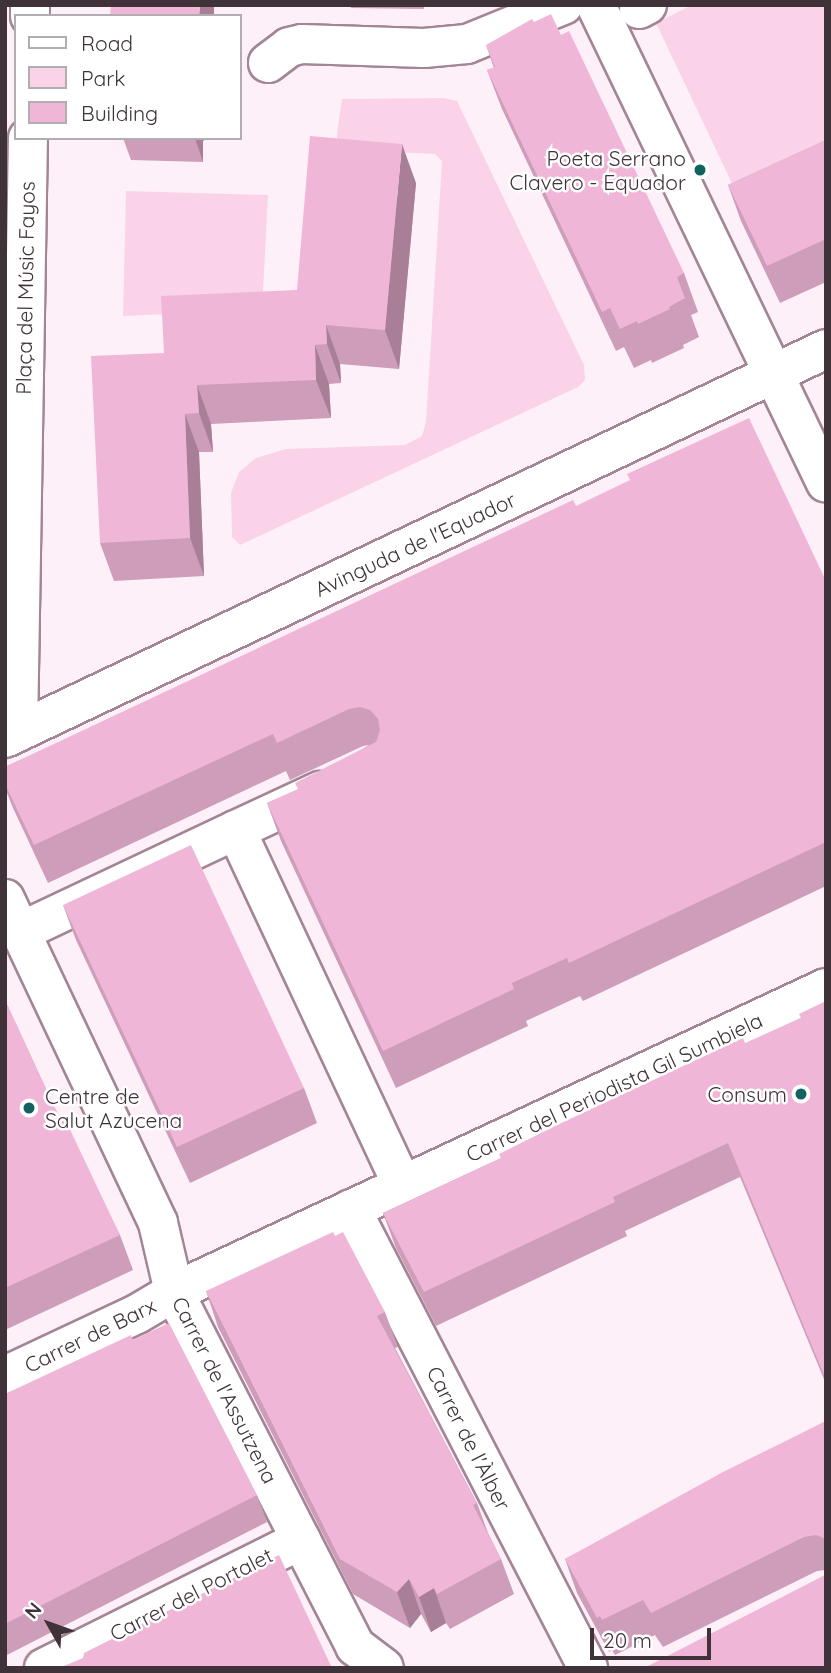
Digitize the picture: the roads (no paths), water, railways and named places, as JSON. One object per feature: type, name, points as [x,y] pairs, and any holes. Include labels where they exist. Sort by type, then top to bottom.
[{"type":"street","points":[[268,63],[289,47],[302,44],[424,48],[467,44],[563,5]]},
{"type":"street","points":[[596,5],[771,374],[826,483]]},
{"type":"street","name":"Plaça del Músic Fayos","points":[[12,735],[28,140]]},
{"type":"street","name":"Avinguda de l'Equador","points":[[12,735],[826,349]]},
{"type":"street","points":[[13,915],[236,830],[348,778]]},
{"type":"street","points":[[236,830],[402,1185]]},
{"type":"street","name":"Carrer de l'Assutzena","points":[[13,915],[158,1223],[174,1292],[301,1539],[370,1657]]},
{"type":"street","name":"Carrer del Periodista Gil Sumbiela","points":[[174,1292],[826,988]]},
{"type":"street","name":"Carrer de l'Àlber","points":[[351,1209],[577,1665]]},
{"type":"street","name":"Carrer de Barx","points":[[5,1376],[137,1314],[174,1292]]},
{"type":"street","name":"Carrer del Portalet","points":[[44,1668],[301,1539]]},
{"type":"place","name":"Poeta Serrano Clavero - Equador","points":[[700,170]]},
{"type":"place","name":"Consum","points":[[801,1094]]},
{"type":"place","name":"Centre de Salut Azucena","points":[[29,1108]]}]
